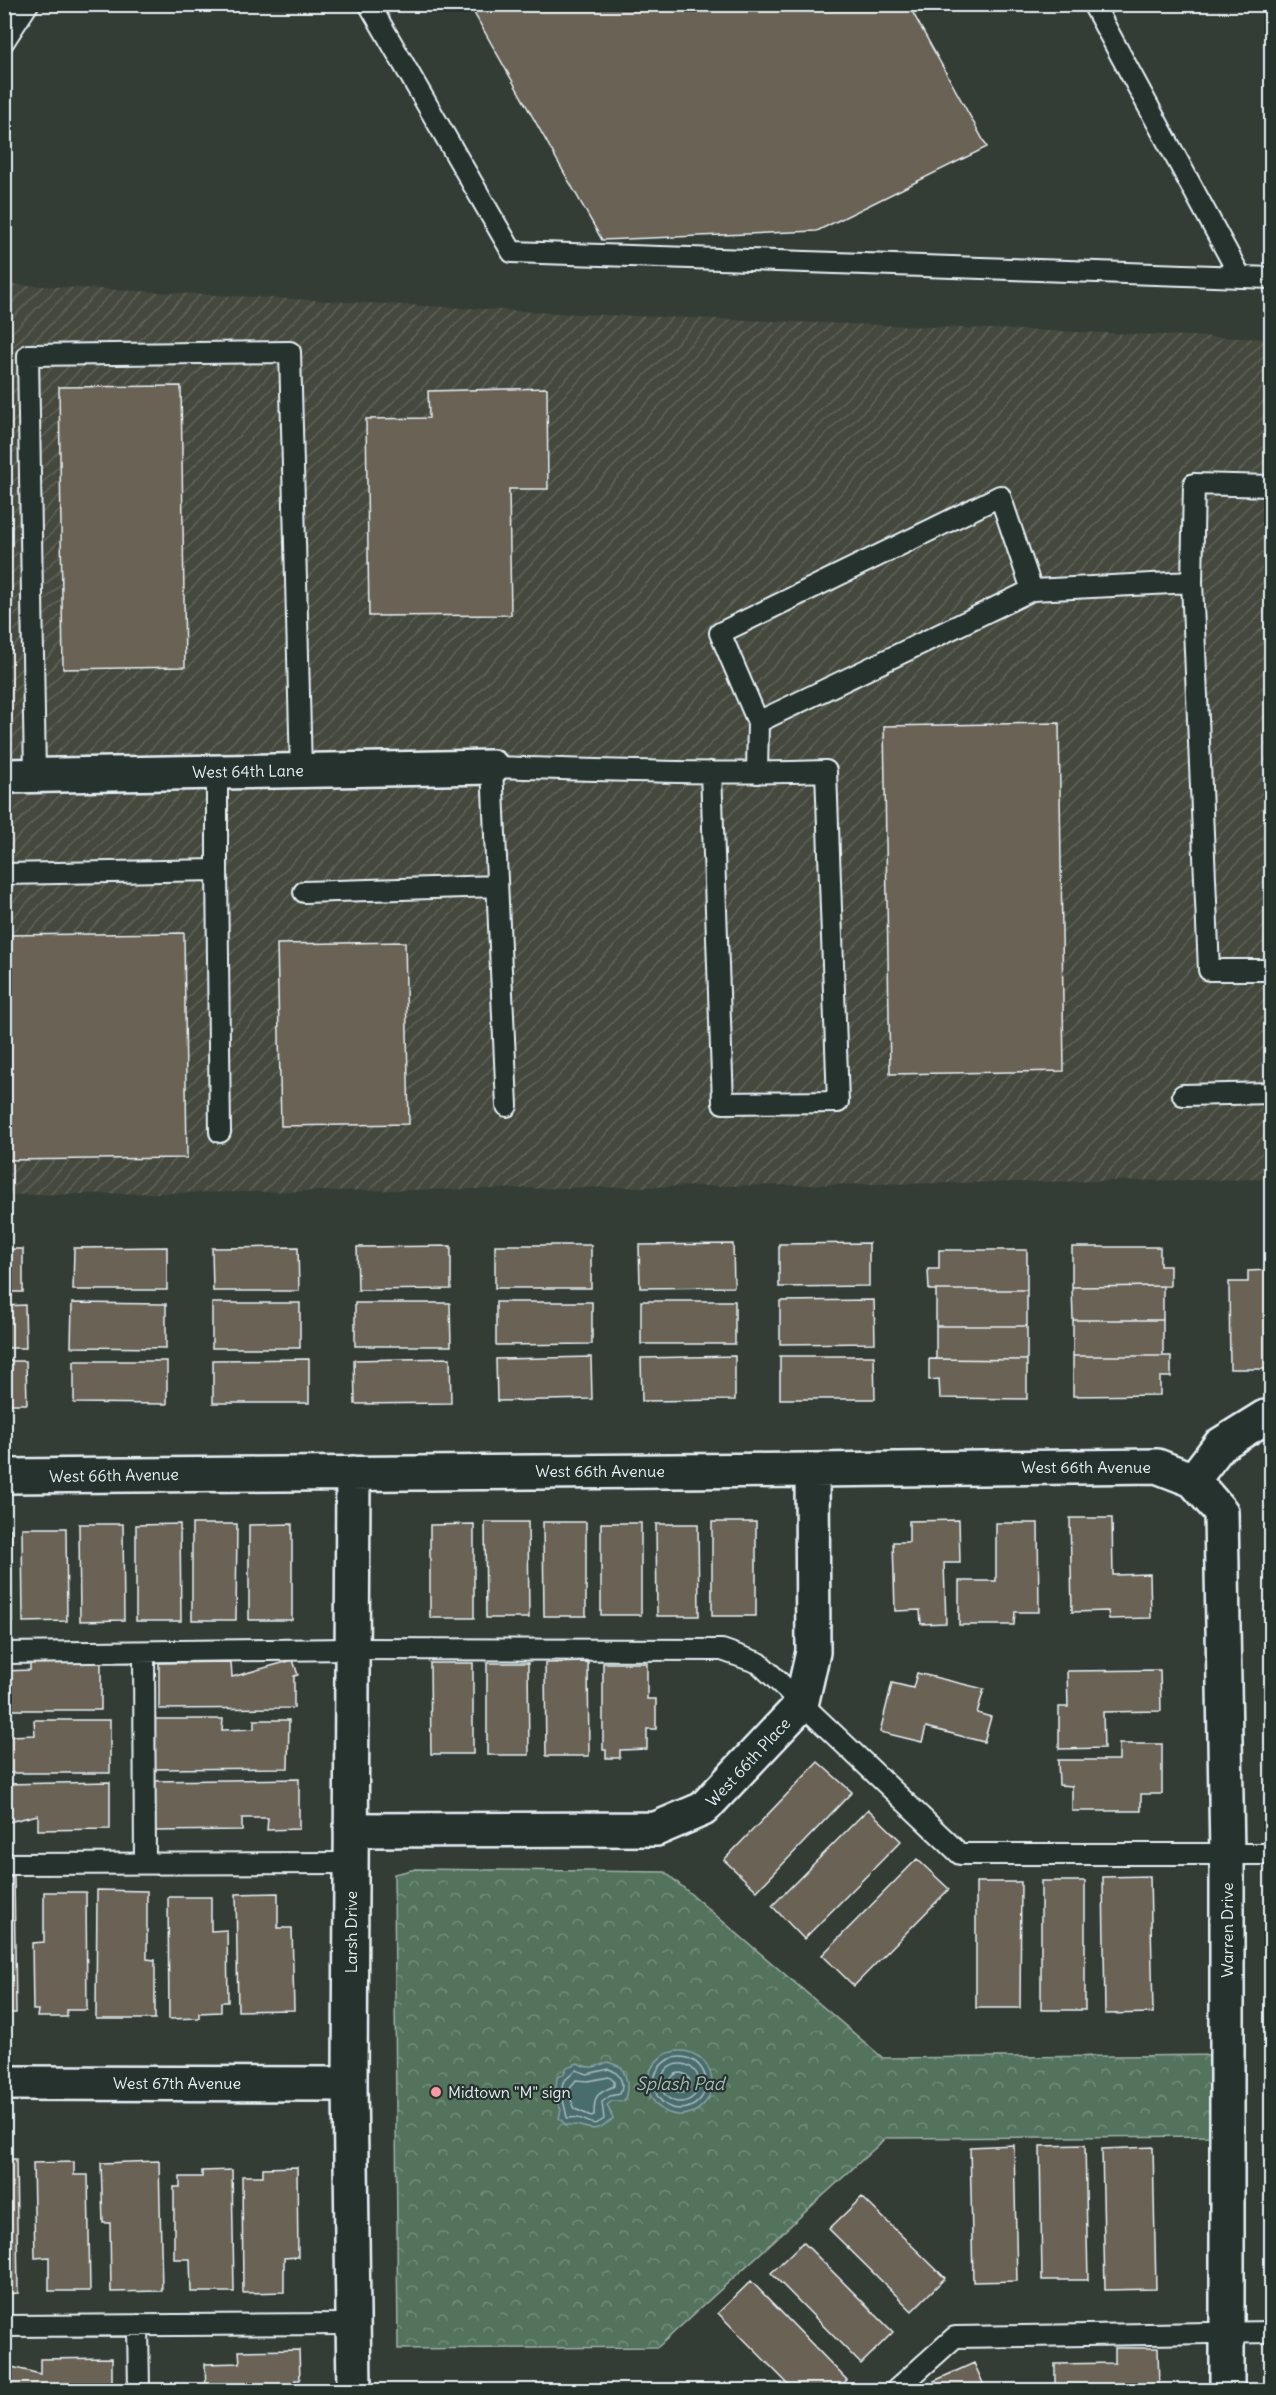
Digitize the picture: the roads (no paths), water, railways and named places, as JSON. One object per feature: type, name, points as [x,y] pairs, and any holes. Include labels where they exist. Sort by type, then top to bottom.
[{"type":"street","name":"West 64th Lane","points":[[20,775],[492,767]]},
{"type":"street","points":[[1193,1480],[1220,1445],[1265,1417],[1272,1417]]},
{"type":"street","name":"West 66th Avenue","points":[[4,1476],[1157,1466],[1193,1480]]},
{"type":"street","name":"West 66th Place","points":[[351,1830],[656,1828],[703,1809],[801,1705],[813,1652],[812,1470]]},
{"type":"street","name":"Larsh Drive","points":[[353,1473],[350,2084],[354,2391]]},
{"type":"street","name":"Warren Drive","points":[[1193,1480],[1221,1512],[1227,1855],[1227,2391]]},
{"type":"street","name":"West 67th Avenue","points":[[4,2083],[350,2084]]},
{"type":"lane","points":[[4,40],[28,4]]},
{"type":"lane","points":[[369,4],[512,252],[1272,278]]},
{"type":"lane","points":[[1093,4],[1240,276]]},
{"type":"lane","points":[[20,775],[28,355],[290,352],[301,770]]},
{"type":"lane","points":[[1272,486],[1194,484],[1192,582],[1209,970],[1272,970]]},
{"type":"lane","points":[[757,773],[758,722],[720,633],[1000,496],[1032,590]]},
{"type":"lane","points":[[758,722],[1032,590],[1192,582]]},
{"type":"lane","points":[[507,1106],[492,767],[757,773],[826,771],[838,1102],[723,1102],[711,772]]},
{"type":"lane","points":[[217,772],[220,1132]]},
{"type":"lane","points":[[4,874],[218,870]]},
{"type":"lane","points":[[304,892],[497,886]]},
{"type":"lane","points":[[1183,1095],[1272,1093]]},
{"type":"lane","points":[[4,1653],[722,1650],[759,1663],[960,1854],[1272,1854]]},
{"type":"lane","points":[[144,1652],[145,1862]]},
{"type":"lane","points":[[4,1864],[352,1863]]},
{"type":"lane","points":[[4,2326],[353,2324]]},
{"type":"lane","points":[[138,2325],[139,2391]]},
{"type":"lane","points":[[896,2391],[955,2337],[1272,2332]]},
{"type":"water","name":"Splash Pad","points":[[674,2051],[686,2051],[703,2060],[710,2071],[712,2083],[710,2095],[703,2106],[686,2115],[674,2115],[662,2110],[653,2101],[648,2089],[648,2077],[653,2065],[662,2056]]},
{"type":"water","points":[[608,2062],[621,2067],[627,2083],[624,2101],[612,2101],[607,2105],[613,2119],[593,2129],[566,2125],[559,2118],[561,2110],[555,2097],[557,2077],[563,2075],[567,2067],[578,2063],[593,2067]]},
{"type":"place","name":"Midtown \"M\" sign","points":[[436,2092]]}]
